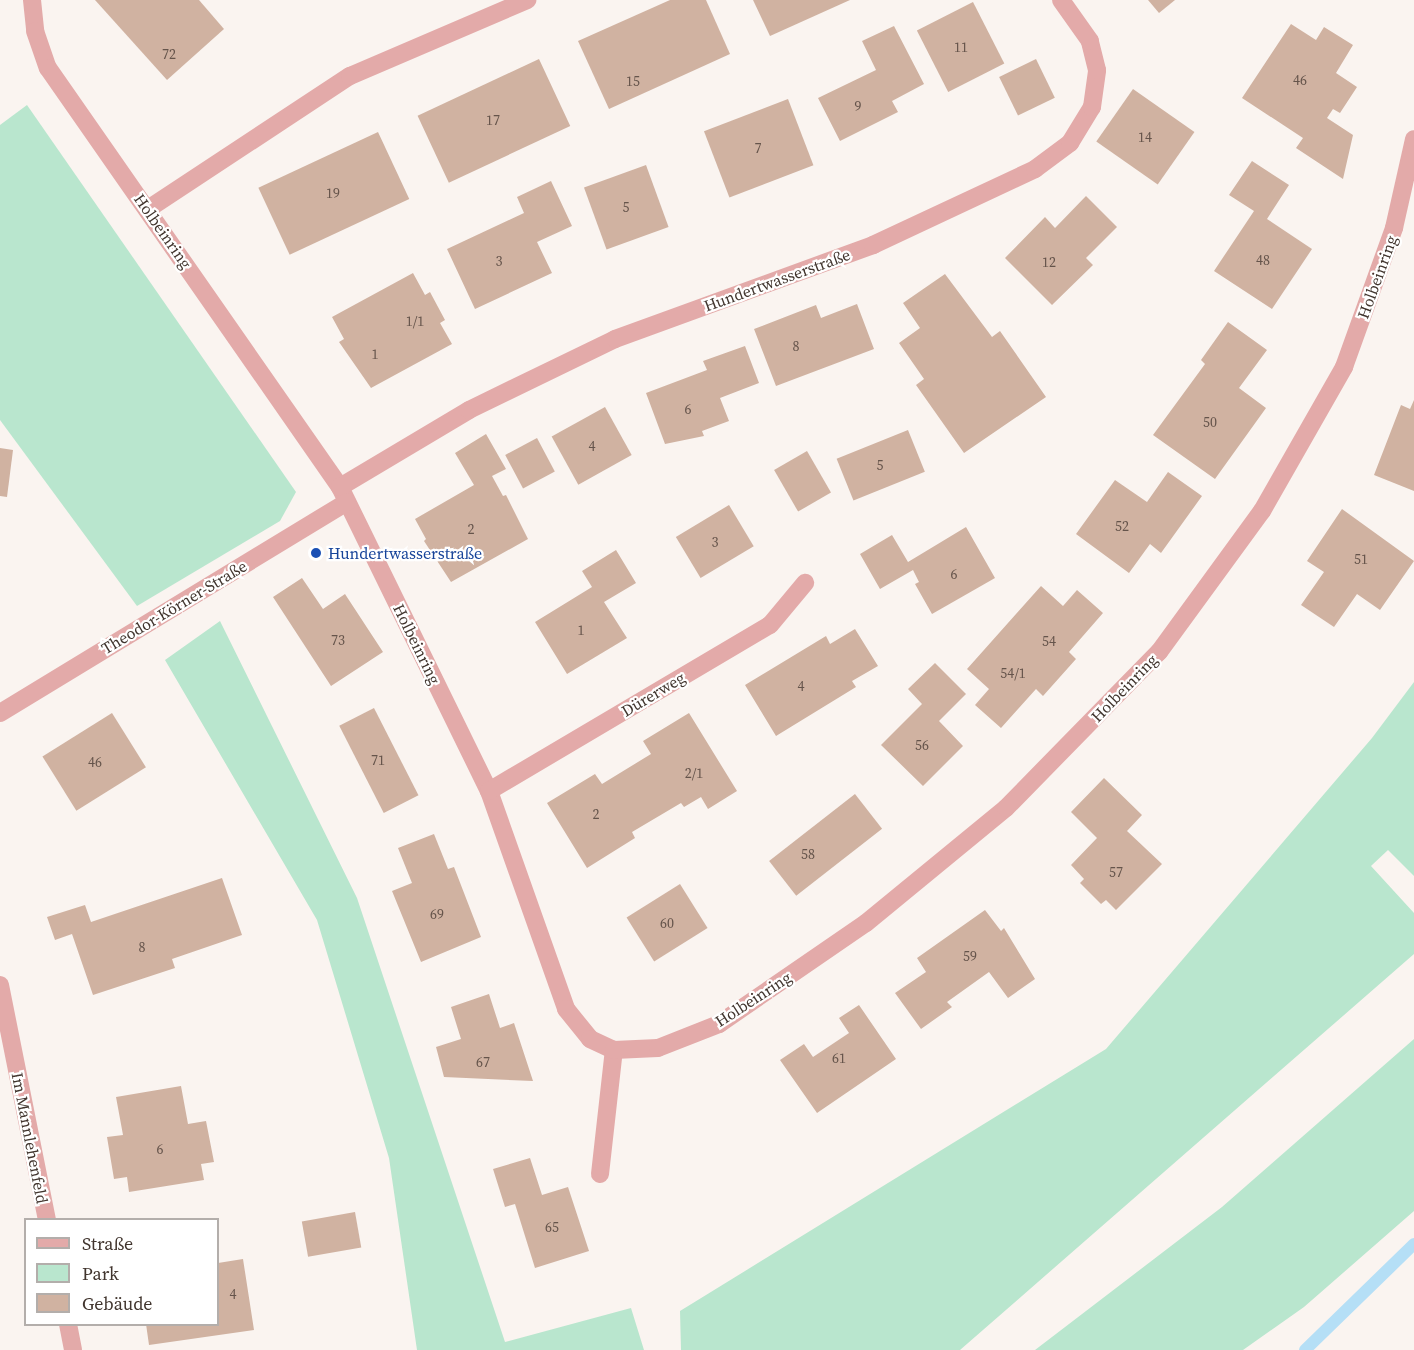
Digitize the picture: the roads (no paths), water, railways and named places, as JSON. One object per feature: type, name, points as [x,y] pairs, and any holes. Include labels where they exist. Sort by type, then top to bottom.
[{"type":"street","name":"Holbeinring","points":[[32,0],[35,31],[48,68],[148,209],[343,494],[489,791],[566,1010],[590,1039],[614,1050],[658,1048],[718,1024],[866,923],[1006,808],[1159,652],[1262,511],[1344,368],[1394,228],[1414,139]]},
{"type":"street","points":[[148,209],[350,76],[527,0]]},
{"type":"street","name":"Hundertwasserstraße","points":[[343,494],[469,410],[615,339],[873,245],[1035,169],[1070,143],[1092,107],[1097,70],[1090,41],[1061,0]]},
{"type":"street","name":"Theodor-Körner-Straße","points":[[0,713],[343,494]]},
{"type":"street","name":"Dürerweg","points":[[489,791],[770,624],[805,583]]},
{"type":"street","name":"Im Mannlehenfeld","points":[[0,985],[47,1218]]},
{"type":"street","points":[[600,1174],[614,1050]]},
{"type":"street","points":[[68,1326],[73,1350]]},
{"type":"waterway","points":[[1305,1350],[1414,1244]]},
{"type":"place","name":"Hundertwasserstraße","points":[[316,553]]}]
